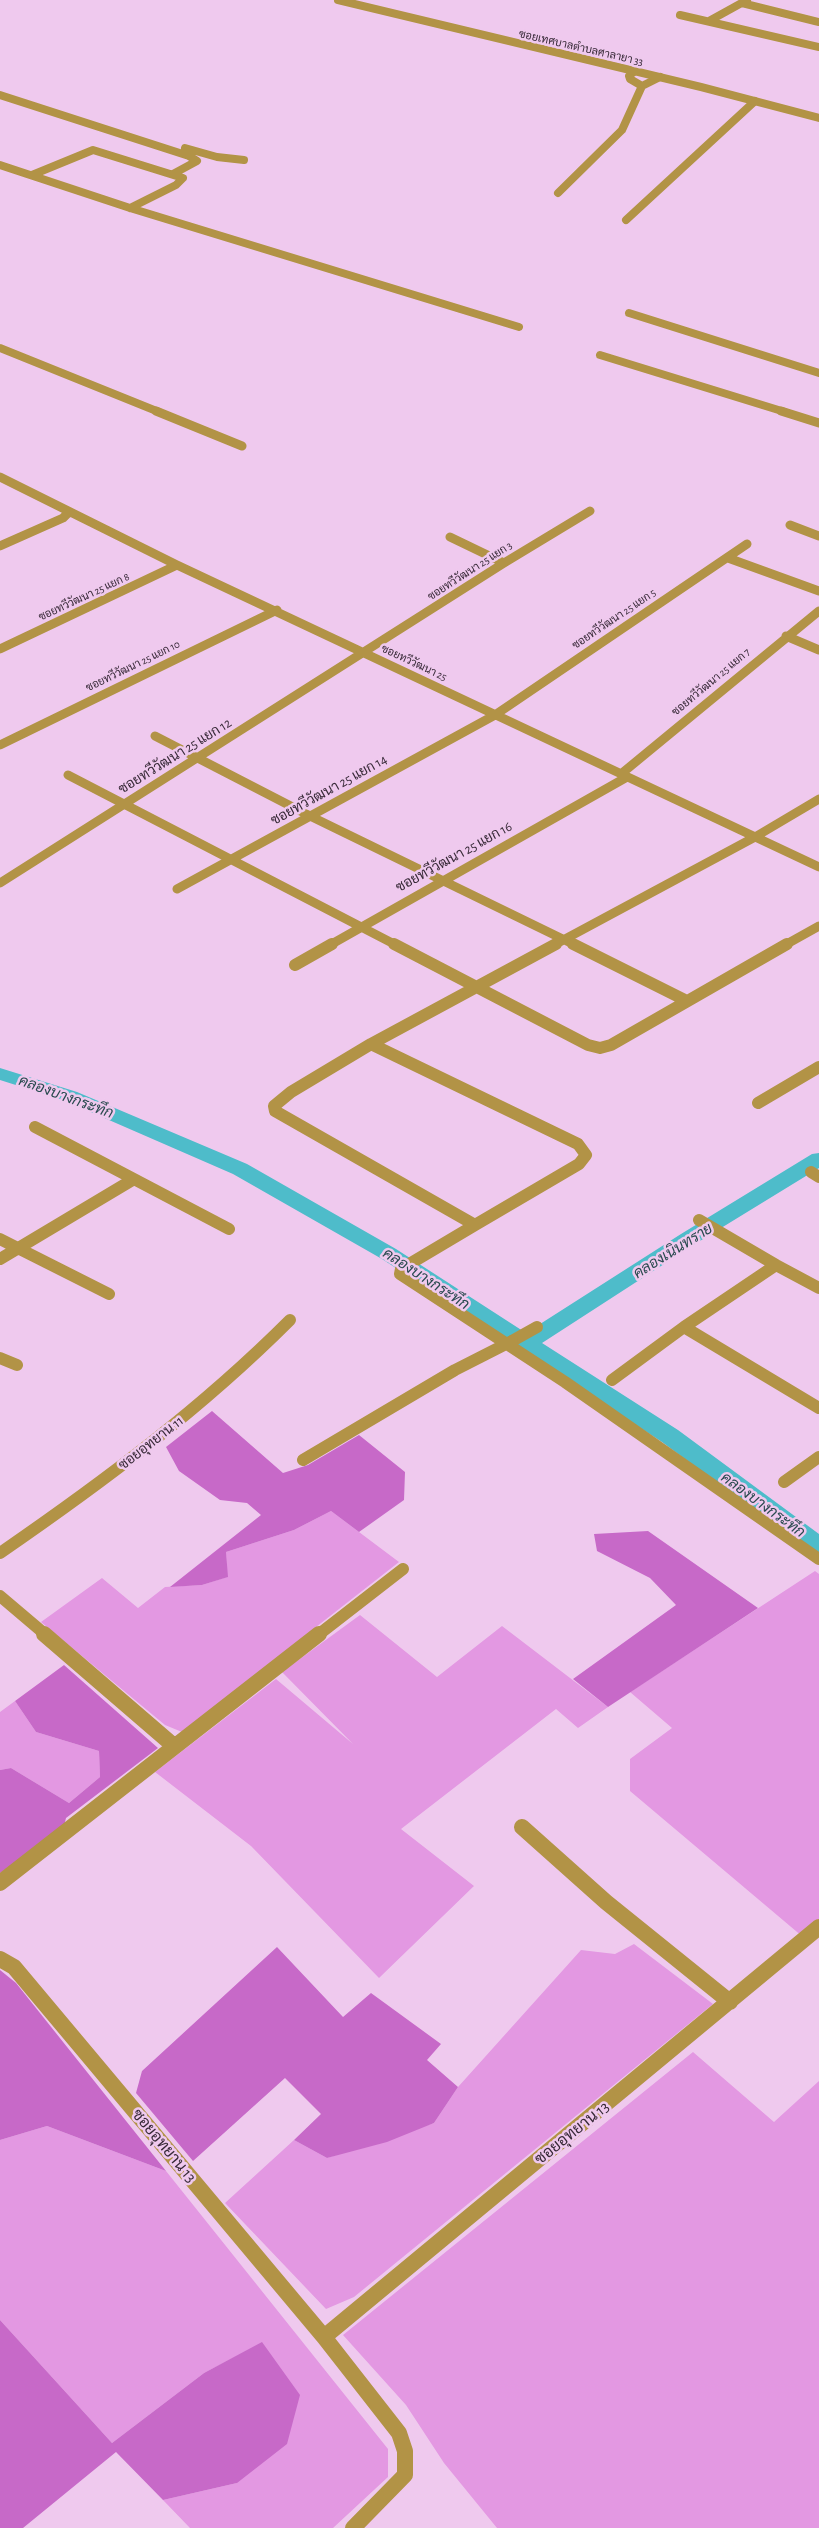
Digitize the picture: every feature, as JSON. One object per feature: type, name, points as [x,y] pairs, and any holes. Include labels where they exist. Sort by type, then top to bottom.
[{"type":"street","name":"ซอยเทศบาลตำบลศาลายา 33","points":[[338,0],[660,77],[819,118]]},
{"type":"street","points":[[710,21],[744,2],[819,22]]},
{"type":"street","points":[[680,15],[819,48]]},
{"type":"street","points":[[635,71],[629,76],[630,79],[642,86]]},
{"type":"street","points":[[558,193],[622,130],[642,86],[660,77]]},
{"type":"street","points":[[0,95],[118,132],[189,156],[197,161],[172,174]]},
{"type":"street","points":[[626,220],[755,101]]},
{"type":"street","points":[[118,132],[127,130],[217,157],[244,160]]},
{"type":"street","points":[[32,176],[93,150],[183,178],[182,181],[130,208]]},
{"type":"street","points":[[0,165],[130,208],[519,327]]},
{"type":"street","points":[[630,313],[819,373]]},
{"type":"street","points":[[0,348],[242,446]]},
{"type":"street","points":[[600,355],[819,423]]},
{"type":"street","name":"ซอยทวีวัฒนา 25","points":[[0,477],[177,565],[277,610],[819,867]]},
{"type":"street","name":"ซอยทวีวัฒนา 25 แยก 3","points":[[365,653],[504,562],[590,511]]},
{"type":"street","points":[[0,546],[63,518],[68,512]]},
{"type":"street","points":[[790,525],[819,536]]},
{"type":"street","points":[[450,537],[504,562]]},
{"type":"street","name":"ซอยทวีวัฒนา 25 แยก 5","points":[[495,714],[747,544]]},
{"type":"street","points":[[728,558],[819,591]]},
{"type":"street","name":"ซอยทวีวัฒนา 25 แยก 8","points":[[0,649],[177,565]]},
{"type":"street","name":"ซอยทวีวัฒนา 25 แยก 10","points":[[0,745],[277,610]]},
{"type":"street","name":"ซอยทวีวัฒนา 25 แยก 7","points":[[624,775],[786,636],[819,611]]},
{"type":"street","points":[[786,636],[819,650]]},
{"type":"street","name":"ซอยทวีวัฒนา 25 แยก 12","points":[[0,883],[365,653]]},
{"type":"street","name":"ซอยทวีวัฒนา 25 แยก 14","points":[[177,889],[495,714]]},
{"type":"street","points":[[156,736],[310,816],[444,880],[687,1001]]},
{"type":"street","points":[[68,775],[588,1045],[600,1048],[611,1045],[819,926]]},
{"type":"street","name":"ซอยทวีวัฒนา 25 แยก 16","points":[[295,965],[624,775]]},
{"type":"street","points":[[475,1225],[275,1111],[274,1106],[281,1098],[372,1044],[562,939],[755,837],[819,799]]},
{"type":"street","points":[[372,1044],[578,1144],[586,1155],[579,1164],[406,1266],[400,1274],[509,1342],[819,1559]]},
{"type":"street","points":[[758,1103],[819,1067]]},
{"type":"street","points":[[35,1127],[229,1229]]},
{"type":"street","points":[[0,1259],[134,1179]]},
{"type":"street","points":[[705,1224],[819,1288]]},
{"type":"street","points":[[0,1239],[109,1294]]},
{"type":"street","points":[[612,1380],[684,1327],[776,1265]]},
{"type":"street","name":"ซอยอุทยาน 11","points":[[0,1553],[77,1501],[182,1420],[224,1384],[290,1320]]},
{"type":"street","points":[[303,1460],[455,1370],[537,1327]]},
{"type":"street","points":[[684,1327],[819,1408]]},
{"type":"street","points":[[0,1358],[17,1365]]},
{"type":"street","points":[[784,1482],[819,1457]]},
{"type":"street","points":[[0,1883],[403,1569]]},
{"type":"street","points":[[0,1596],[174,1746]]},
{"type":"street","points":[[522,1828],[606,1902],[730,2002]]},
{"type":"street","name":"ซอยอุทยาน 13","points":[[324,2337],[730,2002],[819,1926]]},
{"type":"street","name":"ซอยอุทยาน 13","points":[[0,1959],[14,1967],[324,2337],[399,2433],[405,2451],[404,2475],[353,2528]]},
{"type":"shaded area","points":[[212,1411],[283,1473],[308,1465],[359,1435],[405,1472],[404,1500],[359,1532],[331,1511],[294,1530],[226,1552],[228,1577],[202,1585],[170,1587],[261,1515],[247,1503],[220,1500],[179,1471],[166,1447]]},
{"type":"shaded area","points":[[331,1511],[399,1562],[182,1732],[165,1725],[41,1622],[102,1578],[138,1608],[165,1587],[202,1585],[227,1577],[226,1552],[294,1530]]},
{"type":"shaded area","points":[[648,1531],[758,1608],[608,1707],[573,1679],[676,1605],[650,1578],[597,1551],[594,1534]]},
{"type":"shaded area","points":[[815,1571],[819,1574],[819,1925],[803,1937],[630,1791],[630,1759],[672,1728],[630,1692]]},
{"type":"shaded area","points":[[360,1615],[437,1677],[502,1626],[608,1707],[578,1728],[556,1709],[401,1829],[474,1886],[379,1978],[251,1846],[155,1772],[276,1679],[353,1744],[282,1672]]},
{"type":"shaded area","points":[[64,1665],[158,1748],[66,1818],[63,1830],[0,1873],[0,1770],[11,1768],[69,1803],[100,1777],[99,1751],[36,1732],[15,1701]]},
{"type":"shaded area","points":[[15,1701],[36,1732],[99,1751],[100,1777],[69,1803],[11,1768],[0,1770],[0,1712]]},
{"type":"shaded area","points":[[634,1944],[713,2004],[354,2297],[326,2309],[225,2203],[294,2140],[327,2158],[434,2123],[458,2087],[581,1950],[615,1954]]},
{"type":"shaded area","points":[[277,1947],[343,2017],[371,1993],[441,2044],[427,2060],[458,2087],[434,2123],[387,2142],[327,2158],[294,2140],[321,2114],[285,2078],[193,2161],[136,2093],[142,2071]]},
{"type":"shaded area","points":[[0,1970],[16,1983],[166,2171],[47,2126],[0,2140]]},
{"type":"shaded area","points":[[693,2052],[774,2122],[819,2081],[819,2528],[497,2528],[444,2463],[406,2405],[343,2335]]},
{"type":"shaded area","points":[[47,2126],[166,2171],[388,2449],[388,2477],[333,2528],[190,2528],[163,2500],[237,2483],[262,2343],[204,2373],[112,2443],[0,2320],[0,2140]]},
{"type":"shaded area","points":[[0,2320],[112,2443],[204,2373],[262,2342],[300,2395],[287,2444],[237,2483],[163,2500],[116,2452],[23,2528],[0,2528]]},
{"type":"waterway","name":"คลองบางกระทึก","points":[[0,1074],[70,1096],[240,1169],[389,1254],[526,1343]]},
{"type":"waterway","name":"คลองเนินทราย","points":[[526,1343],[688,1239],[819,1159]]},
{"type":"waterway","name":"คลองบางกระทึก","points":[[526,1343],[670,1436],[819,1546]]}]
